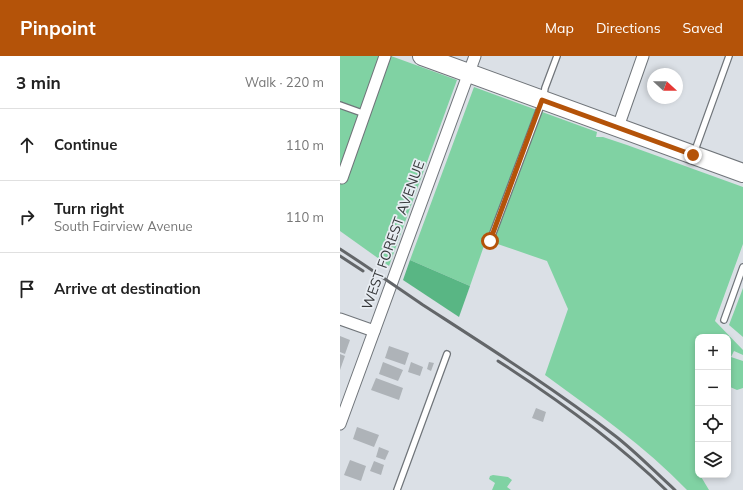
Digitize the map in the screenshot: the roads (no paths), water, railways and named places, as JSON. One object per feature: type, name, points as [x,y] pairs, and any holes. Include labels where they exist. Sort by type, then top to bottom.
[{"type":"main road","points":[[422,56],[743,173]]},
{"type":"street","points":[[342,178],[386,56]]},
{"type":"street","name":"WEST FOREST AVENUE","points":[[340,424],[475,56]]},
{"type":"street","points":[[618,127],[644,56]]},
{"type":"street","points":[[340,319],[374,331]]},
{"type":"lane","points":[[490,241],[557,56]]},
{"type":"lane","points":[[693,155],[729,56]]},
{"type":"lane","points":[[340,105],[364,114]]},
{"type":"lane","points":[[724,320],[743,267]]},
{"type":"lane","points":[[397,490],[447,354]]},
{"type":"railway","points":[[340,249],[568,401],[622,441],[675,490]]},
{"type":"railway","points":[[340,256],[363,271]]},
{"type":"railway","points":[[498,361],[585,421],[647,472],[666,490]]}]
